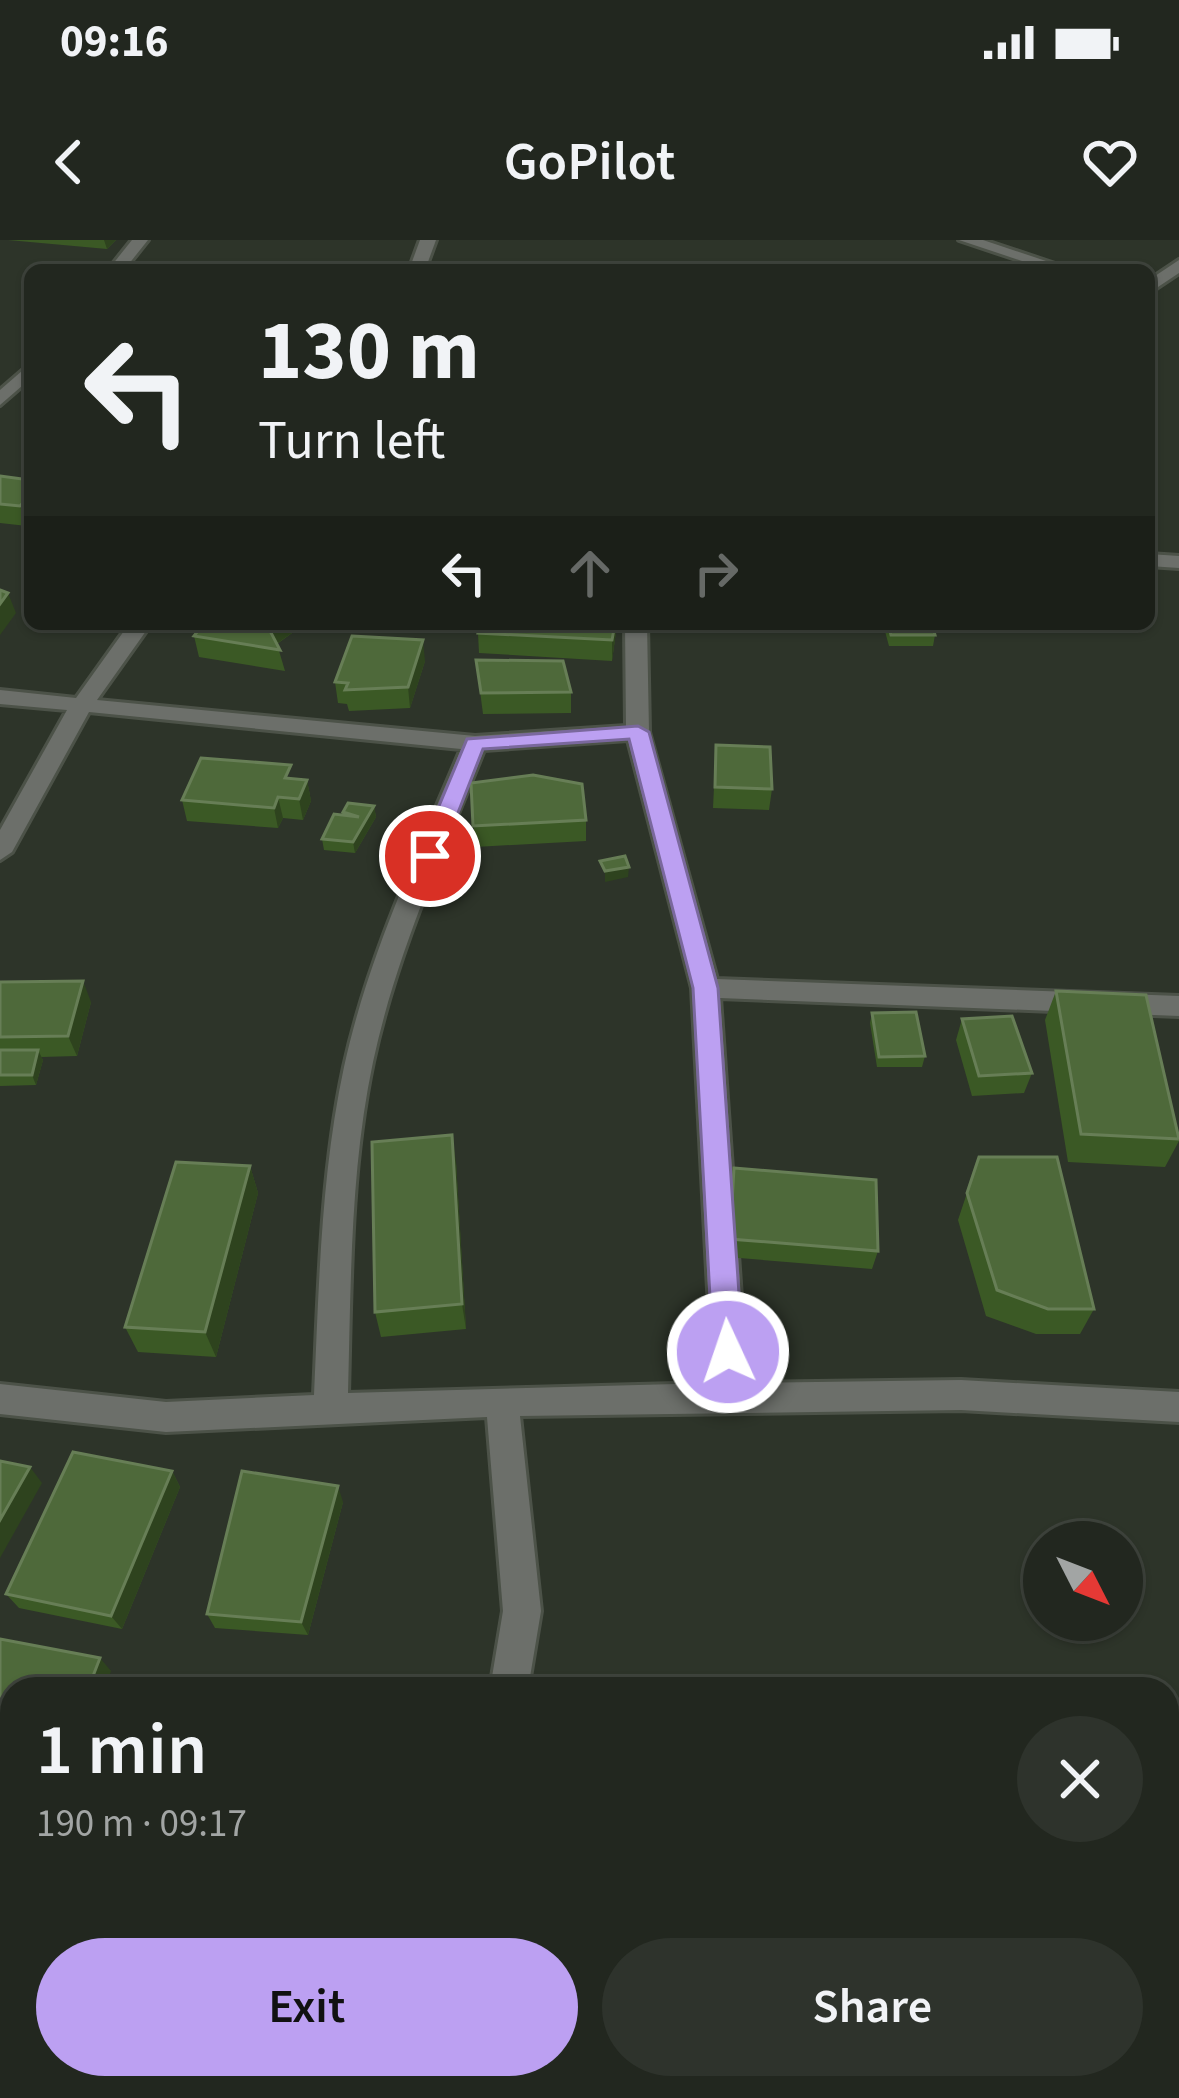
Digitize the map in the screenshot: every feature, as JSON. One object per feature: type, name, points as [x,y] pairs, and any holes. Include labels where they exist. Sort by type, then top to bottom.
[{"type":"street","points":[[121,264],[140,240]]},
{"type":"street","points":[[967,240],[1045,264]]},
{"type":"street","points":[[1155,283],[1179,265]]},
{"type":"street","points":[[0,400],[24,375]]},
{"type":"street","points":[[0,852],[81,706],[136,630]]},
{"type":"street","points":[[636,630],[638,732],[706,988],[731,1398]]},
{"type":"street","points":[[0,697],[475,743],[638,732]]},
{"type":"street","points":[[330,1412],[340,1186],[359,1061],[400,931],[475,743]]},
{"type":"street","points":[[706,988],[1179,1006]]},
{"type":"street","points":[[0,1399],[166,1417],[502,1401],[961,1395],[1133,1408],[1179,1406]]},
{"type":"street","points":[[502,1401],[522,1611],[511,1677]]},
{"type":"building","points":[[0,476],[24,479],[20,506],[0,504]]},
{"type":"building","points":[[198,630],[270,630],[280,650],[194,636]]},
{"type":"building","points":[[479,630],[614,630],[612,640]]},
{"type":"building","points":[[890,630],[934,630],[935,635],[891,635]]},
{"type":"building","points":[[352,636],[423,640],[408,687],[345,690],[348,683],[335,682]]},
{"type":"building","points":[[476,660],[563,661],[571,692],[481,693]]},
{"type":"building","points":[[716,745],[770,747],[772,789],[715,787]]},
{"type":"building","points":[[201,758],[291,765],[285,778],[307,780],[299,799],[278,797],[274,808],[182,800]]},
{"type":"building","points":[[533,775],[582,784],[586,820],[473,826],[471,783]]},
{"type":"building","points":[[348,803],[374,806],[353,842],[322,839],[334,814],[359,817],[343,812]]},
{"type":"building","points":[[625,856],[629,867],[605,871],[600,861]]},
{"type":"building","points":[[83,981],[68,1036],[0,1037],[0,982]]},
{"type":"building","points":[[1056,991],[1146,995],[1179,1139],[1081,1134]]},
{"type":"building","points":[[916,1012],[925,1056],[879,1057],[872,1013]]},
{"type":"building","points":[[1012,1016],[1032,1073],[979,1076],[962,1019]]},
{"type":"building","points":[[0,1050],[38,1050],[32,1075],[0,1075]]},
{"type":"building","points":[[452,1135],[462,1304],[375,1312],[372,1142]]},
{"type":"building","points":[[979,1157],[1057,1157],[1094,1309],[1048,1309],[997,1290],[967,1193]]},
{"type":"building","points":[[176,1162],[250,1166],[205,1332],[125,1327]]},
{"type":"building","points":[[734,1168],[876,1180],[878,1251],[730,1239]]},
{"type":"building","points":[[73,1452],[172,1471],[111,1616],[6,1594]]},
{"type":"building","points":[[0,1461],[30,1467],[0,1520]]},
{"type":"building","points":[[242,1471],[338,1486],[301,1622],[207,1614]]},
{"type":"building","points":[[0,1639],[100,1658],[93,1677],[0,1677]]},
{"type":"route","points":[[430,856],[475,743],[638,732],[706,988],[728,1352]]}]
